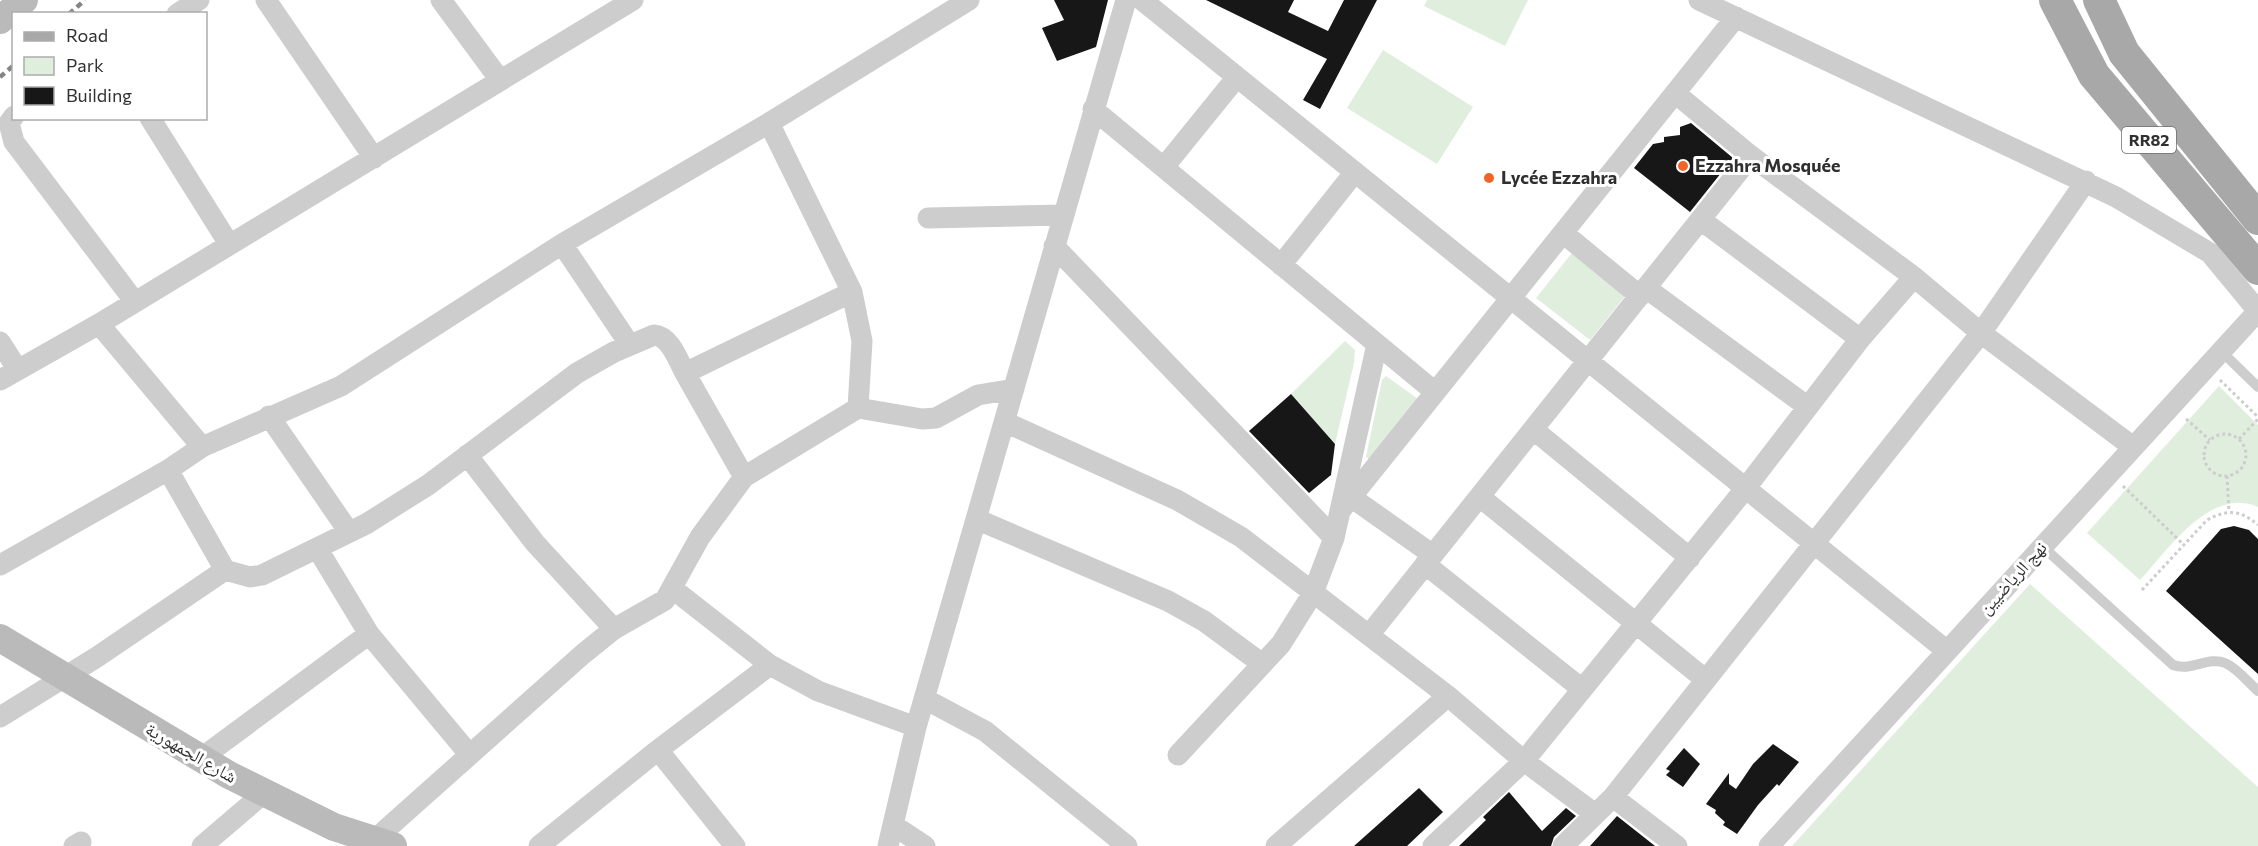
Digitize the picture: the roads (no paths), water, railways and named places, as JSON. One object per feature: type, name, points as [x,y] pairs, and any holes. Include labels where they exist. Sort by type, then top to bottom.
[{"type":"main road","points":[[0,20],[24,0]]},
{"type":"main road","name":"RR82","points":[[2055,0],[2094,75],[2258,269]]},
{"type":"main road","name":"RR82","points":[[2099,0],[2124,53],[2258,219]]},
{"type":"main road","name":"شارع الجمهورية","points":[[0,638],[65,675],[200,759],[264,794],[334,827],[383,843]]},
{"type":"street","points":[[180,12],[199,0]]},
{"type":"street","points":[[266,0],[374,158]]},
{"type":"street","points":[[441,0],[500,80]]},
{"type":"street","points":[[0,342],[9,375],[99,324],[374,158],[500,80],[610,6],[633,0]]},
{"type":"street","points":[[0,565],[168,470],[202,447],[341,386],[562,244],[769,123],[969,0]]},
{"type":"street","points":[[888,846],[916,727],[1126,0]]},
{"type":"street","points":[[1142,0],[1947,651]]},
{"type":"street","points":[[1700,0],[2116,196],[2210,253],[2258,311]]},
{"type":"street","points":[[1346,504],[1736,17]]},
{"type":"street","points":[[1164,167],[1237,76]]},
{"type":"street","points":[[1675,93],[1751,156],[1914,277],[1981,333],[2133,447]]},
{"type":"street","points":[[1093,109],[1435,393]]},
{"type":"street","points":[[12,119],[9,123],[14,142],[135,302]]},
{"type":"street","points":[[151,120],[229,244]]},
{"type":"street","points":[[769,123],[852,292],[862,341],[858,408]]},
{"type":"street","points":[[1370,635],[1751,156]]},
{"type":"street","points":[[1281,265],[1355,172]]},
{"type":"street","points":[[1563,846],[1613,797],[1981,333],[2086,182]]},
{"type":"street","points":[[928,218],[1063,215]]},
{"type":"street","points":[[1701,220],[1860,339]]},
{"type":"street","points":[[1563,233],[1808,407]]},
{"type":"street","points":[[562,244],[630,345]]},
{"type":"street","points":[[1054,246],[1334,538]]},
{"type":"street","points":[[1433,846],[1524,761],[1745,489],[1860,339],[1914,277]]},
{"type":"street","points":[[685,373],[852,292]]},
{"type":"street","name":"نهج الرياضيين","points":[[1769,846],[2258,311]]},
{"type":"street","points":[[99,324],[202,447]]},
{"type":"street","points":[[168,470],[225,570],[250,577],[262,575],[349,532],[428,485],[577,373],[630,345],[654,335],[660,335],[667,341],[744,477]]},
{"type":"street","points":[[1178,755],[1281,644],[1313,592],[1346,504],[1377,344]]},
{"type":"street","points":[[383,843],[469,754],[614,629],[665,600],[700,537],[744,477],[858,408],[922,419],[936,418],[978,394],[1014,389]]},
{"type":"street","points":[[270,416],[349,532]]},
{"type":"street","points":[[1005,422],[1208,516],[1241,537],[1448,696],[1524,761],[1595,814]]},
{"type":"street","points":[[1534,430],[1690,558]]},
{"type":"street","points":[[467,455],[535,543],[614,629]]},
{"type":"street","points":[[1480,497],[1706,680]]},
{"type":"street","points":[[1346,504],[1429,560],[1582,689]]},
{"type":"street","points":[[976,519],[1168,601],[1204,621],[1261,663]]},
{"type":"street","points":[[317,548],[369,634],[469,754]]},
{"type":"street","points":[[0,717],[97,657],[225,570]]},
{"type":"street","points":[[673,589],[770,665],[818,691],[916,727]]},
{"type":"street","points":[[200,759],[369,634]]},
{"type":"street","points":[[539,846],[658,750],[770,665]]},
{"type":"street","points":[[1276,846],[1448,696]]},
{"type":"street","points":[[925,699],[985,731],[1126,846]]},
{"type":"street","points":[[658,750],[735,846]]},
{"type":"street","points":[[202,846],[264,794]]},
{"type":"street","points":[[1613,797],[1677,846]]},
{"type":"street","points":[[893,825],[925,846]]},
{"type":"lane","points":[[2221,351],[2258,387]]},
{"type":"lane","points":[[2043,546],[2173,664],[2187,668],[2211,661],[2223,662],[2258,691]]},
{"type":"railway","points":[[71,12],[85,0]]},
{"type":"railway","points":[[0,77],[12,67]]},
{"type":"place","name":"Ezzahra Mosquée","points":[[1683,166]]},
{"type":"place","name":"Lycée Ezzahra","points":[[1489,178]]}]
